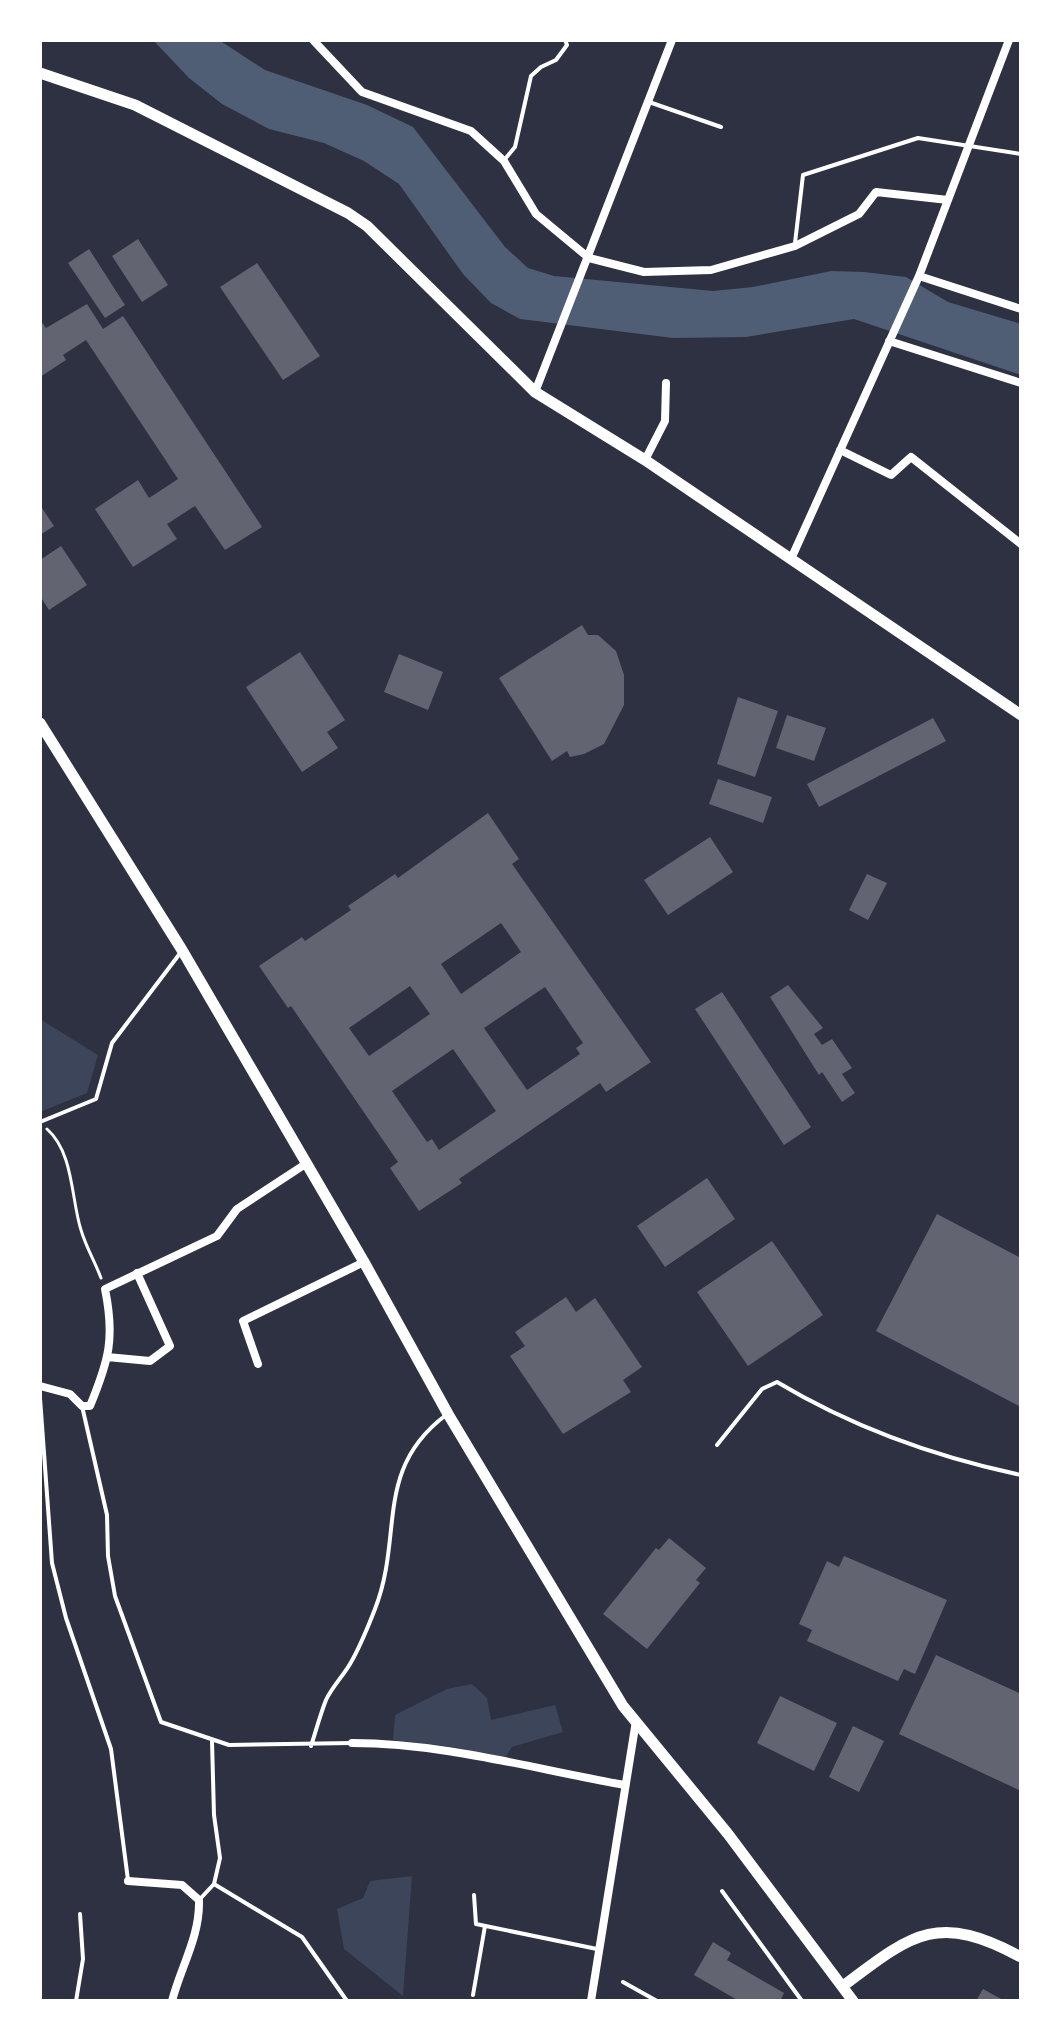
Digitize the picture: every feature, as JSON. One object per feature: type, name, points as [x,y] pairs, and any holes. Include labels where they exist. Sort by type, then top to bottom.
[{"type":"street","points":[[313,40],[362,92],[471,131],[504,161],[536,214],[589,258],[644,272],[711,270],[795,246],[859,214],[876,192],[948,200]]},
{"type":"street","points":[[535,392],[672,40]]},
{"type":"street","points":[[791,559],[919,276],[1009,40]]},
{"type":"street","points":[[40,73],[135,105],[348,213],[367,226],[510,371],[535,392],[645,460],[1021,715]]},
{"type":"street","points":[[919,276],[1021,309]]},
{"type":"street","points":[[889,341],[1021,383]]},
{"type":"street","points":[[645,460],[665,421],[666,383]]},
{"type":"street","points":[[840,450],[891,475],[911,457],[1021,544]]},
{"type":"street","points":[[40,723],[182,950],[364,1262],[448,1414],[623,1706],[728,1834],[853,2001]]},
{"type":"street","points":[[40,1386],[70,1394],[82,1406],[90,1406],[107,1357],[112,1325],[105,1289],[217,1236],[237,1209],[307,1163]]},
{"type":"street","points":[[258,1364],[243,1321],[364,1262]]},
{"type":"street","points":[[107,1357],[150,1361],[170,1346],[137,1273]]},
{"type":"street","points":[[591,2001],[636,1721]]},
{"type":"street","points":[[352,1743],[388,1743],[460,1751],[513,1765],[625,1785]]},
{"type":"street","points":[[128,1881],[182,1885],[199,1900],[200,1924],[172,2001]]},
{"type":"street","points":[[843,1986],[892,1950],[935,1932],[966,1932],[1021,1957]]},
{"type":"lane","points":[[504,161],[515,147],[531,76],[556,60],[567,45],[565,40]]},
{"type":"lane","points":[[649,102],[721,127]]},
{"type":"lane","points":[[795,246],[803,175],[918,138],[1021,154]]},
{"type":"lane","points":[[40,1123],[96,1099],[112,1043],[182,950]]},
{"type":"lane","points":[[717,1445],[762,1389],[777,1382],[817,1406],[930,1451],[1021,1475]]},
{"type":"lane","points":[[40,1398],[52,1563],[66,1618],[111,1749],[128,1881]]},
{"type":"lane","points":[[82,1406],[107,1515],[108,1556],[115,1596],[161,1722],[229,1745],[352,1743]]},
{"type":"lane","points":[[311,1746],[327,1697],[351,1663],[376,1606],[391,1549],[393,1501],[406,1459],[425,1431],[448,1414]]},
{"type":"lane","points":[[199,1900],[214,1884],[220,1858],[214,1815],[212,1741]]},
{"type":"lane","points":[[214,1884],[302,1937],[347,2001]]},
{"type":"lane","points":[[722,1891],[802,2001]]},
{"type":"lane","points":[[474,1895],[476,1924],[600,1949]]},
{"type":"lane","points":[[76,2001],[83,1959],[80,1914]]},
{"type":"lane","points":[[473,1995],[485,1926]]},
{"type":"lane","points":[[623,1982],[657,2001]]},
{"type":"path","points":[[40,1123],[56,1137],[76,1195],[81,1229],[105,1289]]},
{"type":"shaded area","points":[[153,40],[219,40],[265,70],[367,105],[413,127],[505,247],[528,268],[554,276],[713,291],[753,287],[831,271],[906,277],[948,302],[1021,324],[1021,375],[854,319],[746,337],[673,338],[520,319],[491,303],[463,274],[399,184],[364,161],[324,143],[269,129],[222,104],[189,78]]},
{"type":"shaded area","points":[[40,1019],[98,1055],[87,1093],[40,1112]]},
{"type":"shaded area","points":[[472,1684],[487,1698],[491,1720],[555,1705],[563,1732],[512,1747],[504,1759],[446,1746],[393,1740],[395,1715],[447,1689]]},
{"type":"shaded area","points":[[412,1876],[403,1996],[344,1949],[337,1909],[363,1898],[370,1881]]},
{"type":"building","points":[[138,239],[168,285],[142,302],[112,256]]},
{"type":"building","points":[[89,249],[125,305],[105,318],[68,263]]},
{"type":"building","points":[[257,263],[320,356],[283,380],[220,287]]},
{"type":"building","points":[[87,304],[103,329],[123,316],[262,527],[225,550],[195,506],[167,524],[177,539],[133,567],[95,509],[138,480],[149,498],[178,479],[86,340],[63,355],[66,360],[40,377],[40,320],[46,328]]},
{"type":"building","points":[[40,505],[54,526],[40,535]]},
{"type":"building","points":[[61,546],[87,585],[49,610],[40,596],[40,560]]},
{"type":"building","points":[[582,625],[588,635],[598,635],[616,651],[624,675],[624,705],[604,744],[570,757],[567,751],[552,761],[499,678]]},
{"type":"building","points":[[300,652],[345,720],[327,732],[338,748],[302,772],[246,687]]},
{"type":"building","points":[[399,654],[443,672],[428,710],[384,692]]},
{"type":"building","points":[[738,697],[778,711],[755,777],[717,764]]},
{"type":"building","points":[[787,715],[826,728],[814,761],[776,748]]},
{"type":"building","points":[[933,718],[946,741],[819,807],[807,784]]},
{"type":"building","points":[[718,779],[772,797],[763,823],[709,804]]},
{"type":"building","points":[[488,813],[519,859],[512,864],[651,1062],[606,1092],[600,1083],[459,1179],[462,1183],[419,1211],[390,1168],[398,1162],[291,1006],[288,1008],[259,966],[302,937],[305,941],[351,910],[348,906],[395,874],[398,878]],"holes":[[[501,923],[521,952],[461,994],[441,964]],[[410,986],[430,1014],[369,1056],[349,1028]],[[545,987],[583,1043],[576,1048],[580,1054],[527,1090],[484,1028]],[[453,1049],[496,1111],[439,1150],[432,1139],[427,1142],[392,1091]]]},
{"type":"building","points":[[710,837],[733,872],[668,915],[644,880]]},
{"type":"building","points":[[867,874],[887,883],[868,920],[849,910]]},
{"type":"building","points":[[788,985],[823,1028],[814,1034],[822,1045],[832,1039],[852,1068],[842,1074],[855,1093],[842,1102],[822,1072],[819,1075],[770,997]]},
{"type":"building","points":[[722,992],[811,1127],[784,1145],[695,1009]]},
{"type":"building","points":[[707,1178],[735,1219],[665,1267],[637,1226]]},
{"type":"building","points":[[937,1214],[1021,1258],[1021,1407],[876,1331]]},
{"type":"building","points":[[772,1241],[823,1315],[748,1366],[697,1292]]},
{"type":"building","points":[[566,1297],[576,1312],[595,1298],[642,1367],[623,1380],[631,1392],[563,1434],[510,1356],[525,1346],[515,1332]]},
{"type":"building","points":[[669,1538],[706,1568],[696,1580],[700,1583],[647,1649],[603,1614],[656,1548],[659,1550]]},
{"type":"building","points":[[844,1556],[947,1600],[915,1674],[904,1669],[898,1681],[807,1641],[812,1630],[799,1624],[827,1561],[839,1567]]},
{"type":"building","points":[[936,1655],[1021,1694],[1021,1791],[899,1734]]},
{"type":"building","points":[[780,1696],[837,1723],[814,1771],[757,1743]]},
{"type":"building","points":[[853,1726],[884,1741],[859,1792],[829,1777]]},
{"type":"building","points":[[713,1942],[731,1953],[727,1960],[784,1993],[781,1999],[784,2001],[739,2001],[694,1975]]},
{"type":"building","points":[[983,1989],[1005,2001],[976,2001]]}]
